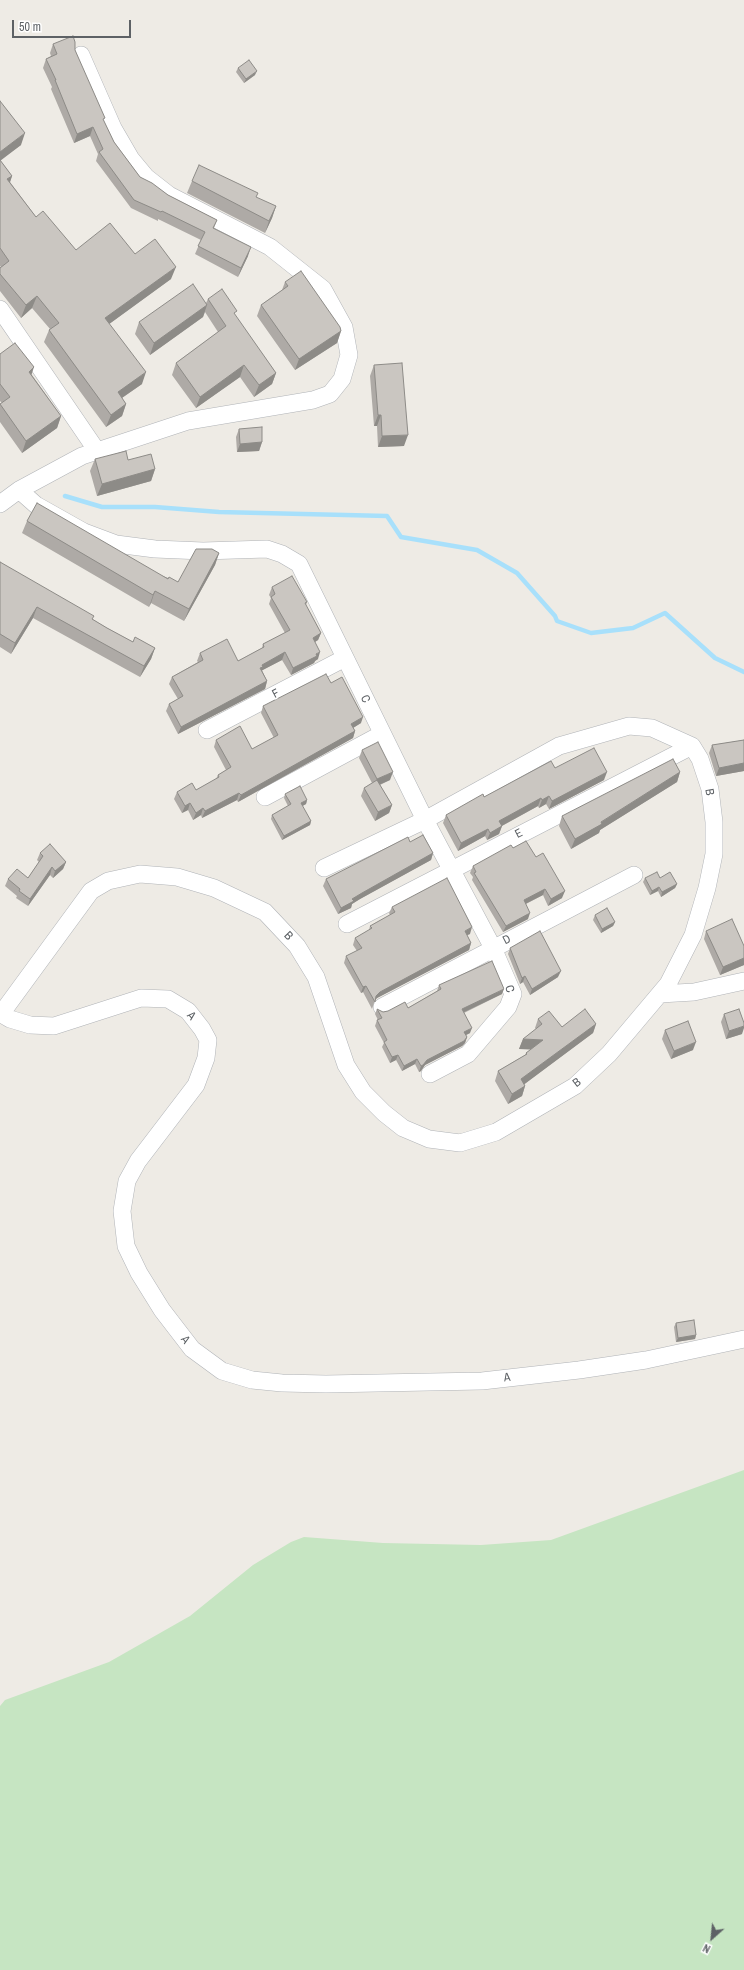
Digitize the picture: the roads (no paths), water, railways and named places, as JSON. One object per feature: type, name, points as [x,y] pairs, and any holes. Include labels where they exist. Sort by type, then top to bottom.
[{"type":"street","points":[[0,504],[19,490],[82,456],[97,451],[188,421],[313,400],[330,394],[342,379],[349,355],[344,327],[323,289],[270,247],[169,195],[146,177],[131,159],[113,128],[81,55]]},
{"type":"street","points":[[0,309],[97,451]]},
{"type":"street","name":"C","points":[[19,490],[36,505],[84,532],[116,544],[155,549],[203,551],[267,549],[282,554],[299,564],[425,820],[493,948],[513,994],[508,1007],[468,1054],[430,1074]]},
{"type":"street","name":"F","points":[[207,730],[345,658]]},
{"type":"street","points":[[324,868],[425,820],[559,746],[629,726],[652,728],[692,746]]},
{"type":"street","points":[[265,797],[382,734]]},
{"type":"street","name":"E","points":[[347,924],[692,746]]},
{"type":"street","name":"B","points":[[1,1013],[91,891],[108,881],[140,874],[177,877],[214,888],[265,912],[297,946],[316,977],[346,1065],[363,1092],[384,1113],[404,1128],[429,1139],[460,1143],[496,1132],[575,1086],[610,1054],[668,984],[693,935],[707,888],[714,854],[714,822],[710,789],[700,759],[692,746]]},
{"type":"street","name":"D","points":[[382,1007],[634,875]]},
{"type":"street","points":[[660,994],[694,992],[744,981]]},
{"type":"street","name":"A","points":[[1,1013],[10,1019],[30,1025],[54,1026],[141,998],[168,999],[188,1011],[202,1029],[208,1040],[206,1058],[196,1084],[138,1161],[127,1181],[122,1212],[126,1246],[139,1273],[162,1310],[192,1349],[222,1371],[252,1380],[282,1383],[326,1384],[482,1381],[579,1370],[646,1360],[744,1339]]},
{"type":"waterway","points":[[65,496],[102,507],[155,507],[219,512],[387,516],[401,537],[477,550],[517,573],[555,616],[557,621],[591,633],[633,628],[665,613],[715,658],[744,672]]}]
